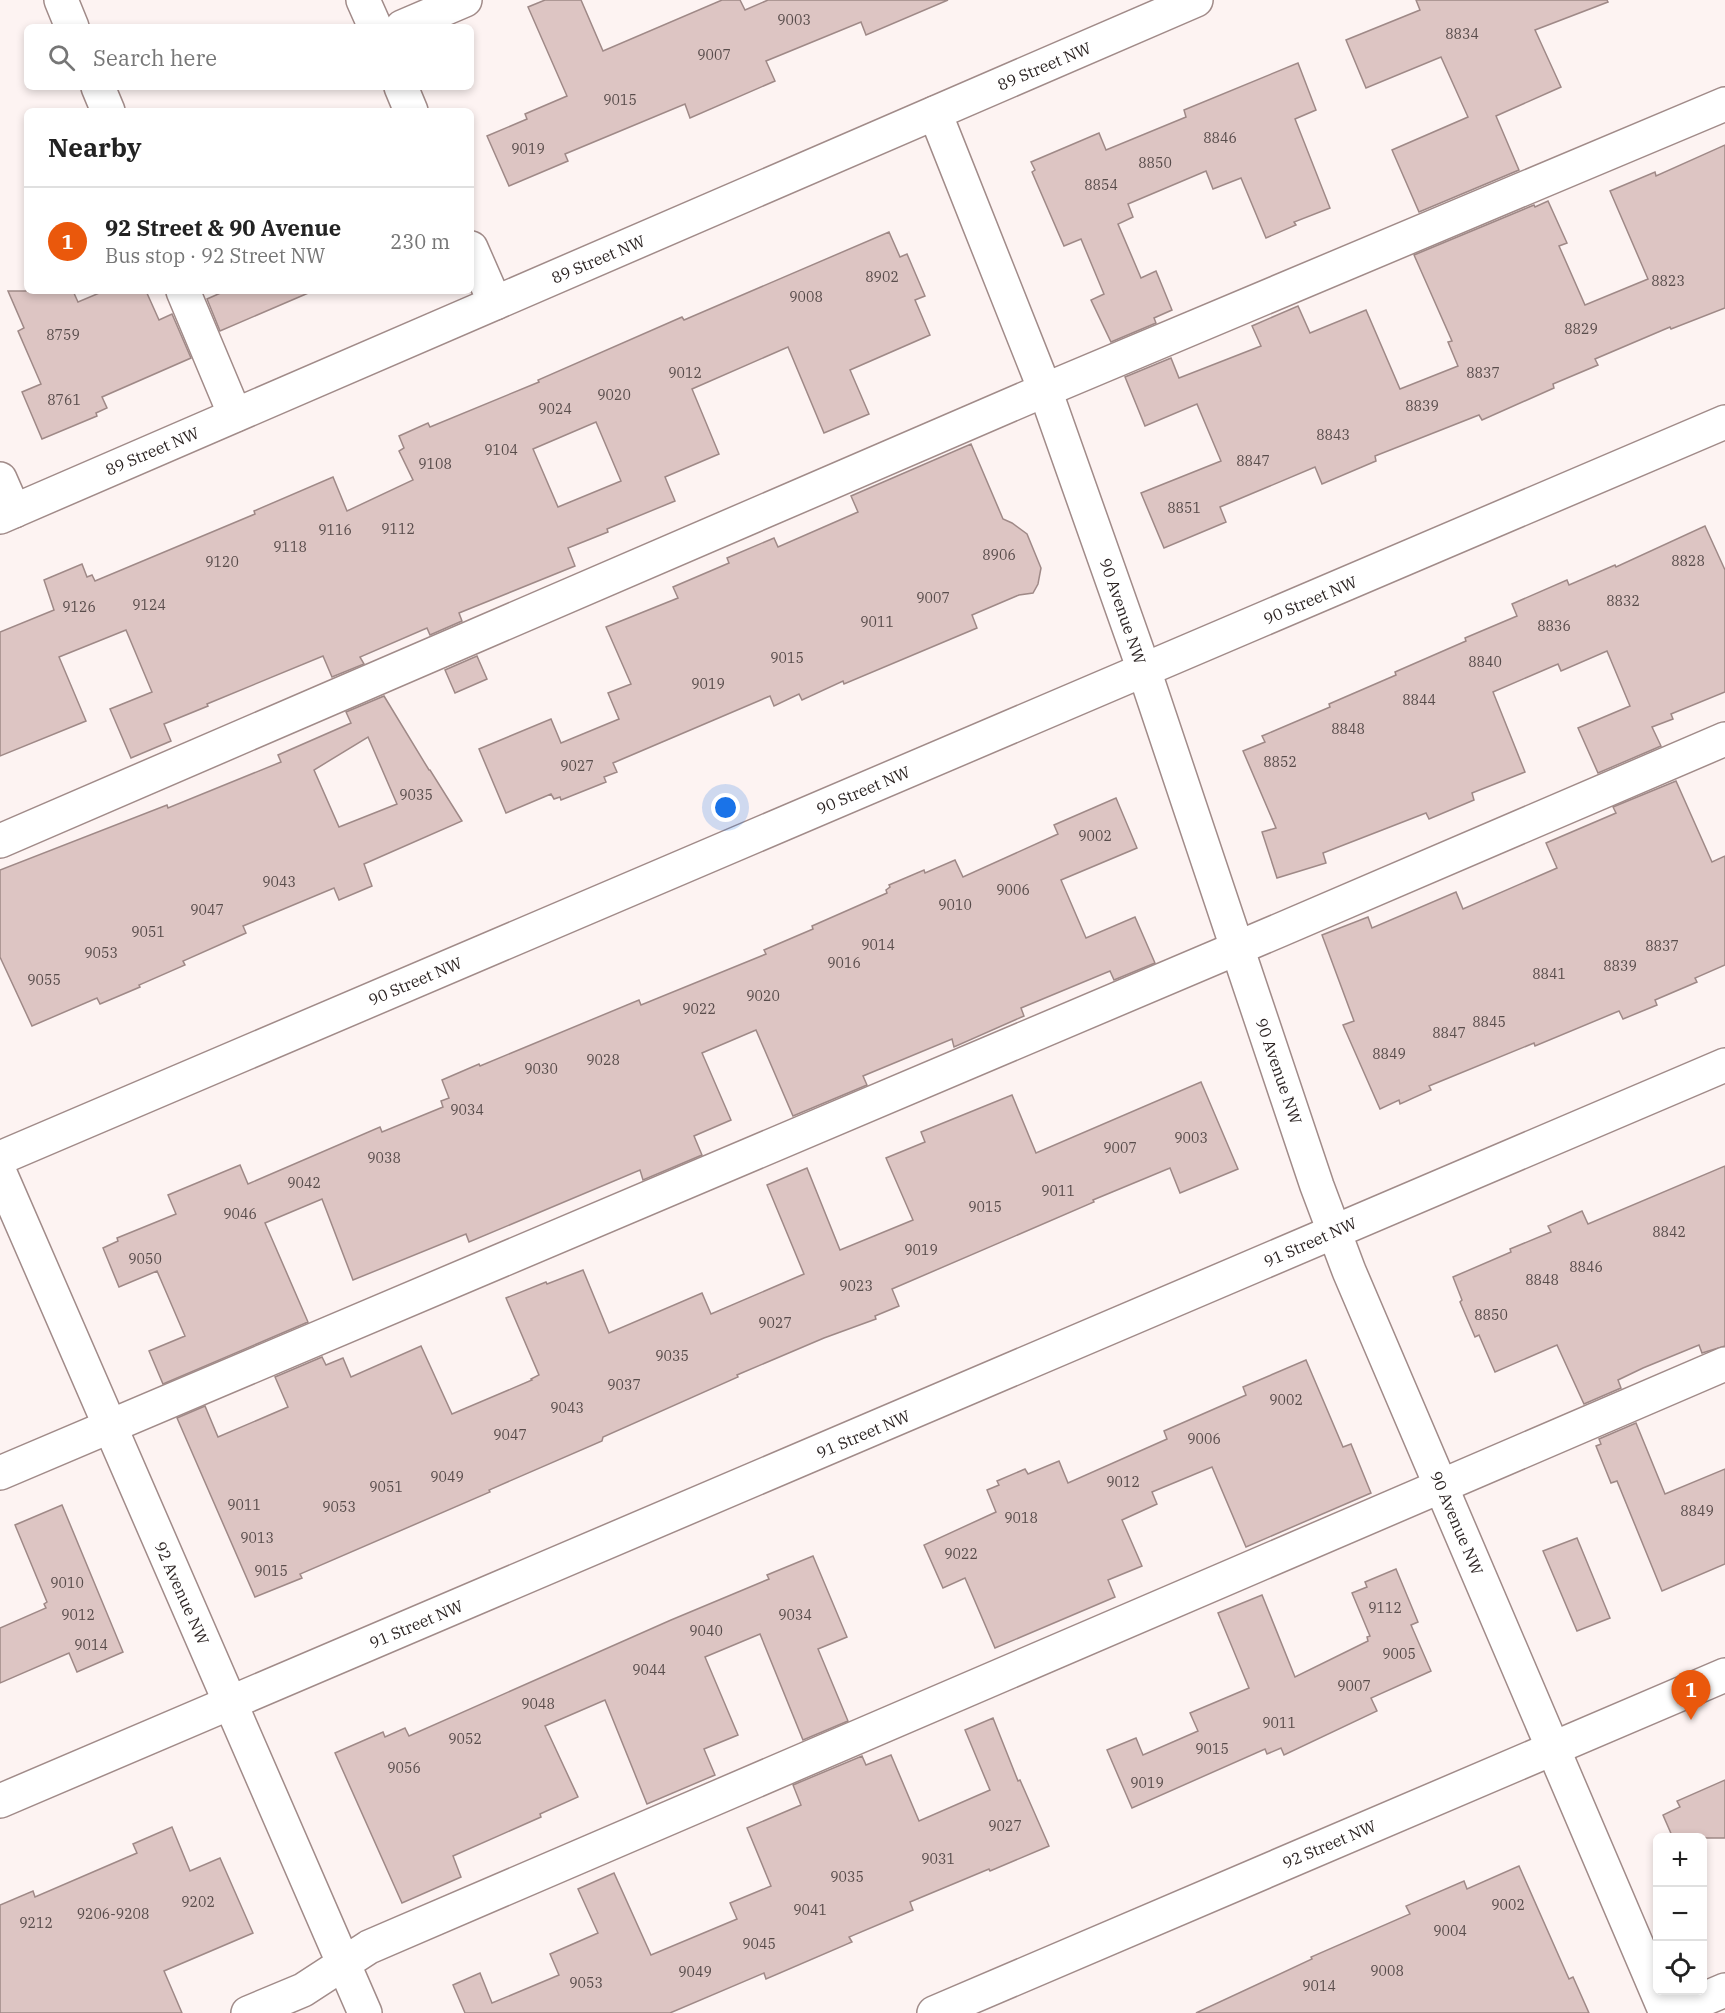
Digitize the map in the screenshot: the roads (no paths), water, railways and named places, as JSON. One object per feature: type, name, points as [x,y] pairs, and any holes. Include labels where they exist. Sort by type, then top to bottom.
[{"type":"street","points":[[61,0],[71,24]]},
{"type":"street","points":[[363,0],[374,24]]},
{"type":"street","points":[[409,24],[465,0]]},
{"type":"street","name":"89 Street NW","points":[[7,514],[1196,0]]},
{"type":"street","points":[[99,90],[107,108]]},
{"type":"street","points":[[402,90],[410,108]]},
{"type":"street","points":[[0,841],[1045,390],[1725,104]]},
{"type":"street","name":"90 Avenue NW","points":[[935,113],[1045,390],[1144,670],[1317,1186],[1349,1270],[1666,2013]]},
{"type":"street","points":[[474,255],[495,303]]},
{"type":"street","points":[[184,294],[235,415]]},
{"type":"street","name":"90 Street NW","points":[[0,1158],[1725,422]]},
{"type":"street","points":[[0,479],[7,514]]},
{"type":"street","points":[[0,1473],[1725,739]]},
{"type":"street","name":"91 Street NW","points":[[0,1801],[1725,1065]]},
{"type":"street","name":"92 Avenue NW","points":[[0,1173],[365,2013]]},
{"type":"street","points":[[248,2013],[303,1990],[380,1942],[1725,1364]]},
{"type":"street","name":"92 Street NW","points":[[934,2013],[1725,1675]]},
{"type":"street","points":[[1671,2013],[1725,1990]]},
{"type":"place","name":"92 Street & 90 Avenue","points":[[1691,1720]]}]
